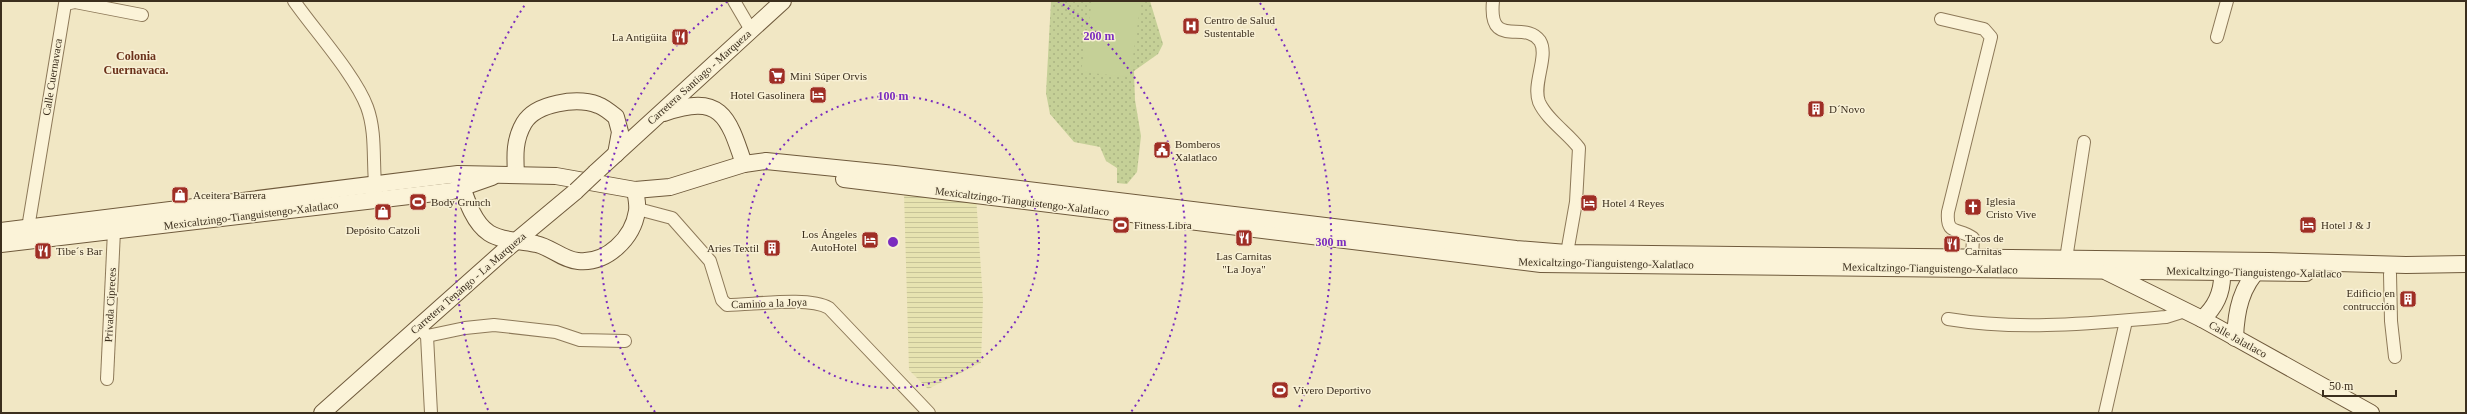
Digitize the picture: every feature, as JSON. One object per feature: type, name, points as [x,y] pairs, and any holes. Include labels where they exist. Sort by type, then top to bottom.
[{"type":"main road","name":"Carretera Santiago - Marqueza","points":[[616,154],[783,1]]},
{"type":"main road","points":[[516,174],[516,140],[525,122],[538,111],[562,103],[582,102],[598,105],[616,117],[620,132],[616,154]]},
{"type":"main road","points":[[659,114],[683,106],[698,105],[716,110],[725,118],[730,126],[748,164]]},
{"type":"main road","name":"Carretera Tenango - La Marqueza","points":[[322,413],[422,332],[515,241],[549,215],[616,154]]},
{"type":"main road","name":"Mexicaltzingo-Tianguistengo-Xalatlaco","points":[[1,244],[114,231],[498,175],[516,174],[574,178],[635,190],[670,187],[766,160],[895,174],[1509,248],[1567,253],[2209,260],[2270,267],[2390,274],[2466,274]]},
{"type":"main road","name":"Mexicaltzingo-Tianguistengo-Xalatlaco","points":[[748,164],[767,169],[888,185],[1541,264],[2222,272],[2256,272],[2270,267],[2466,264]]},
{"type":"main road","points":[[460,181],[472,210],[489,233],[515,241],[535,243],[577,261],[586,261],[608,254],[624,241],[632,229],[638,209],[635,190]]},
{"type":"main road","name":"Mexicaltzingo-Tianguistengo-Xalatlaco","points":[[1,231],[376,193]]},
{"type":"main road","points":[[549,215],[549,248]]},
{"type":"main road","name":"Calle Jalatlaco","points":[[2085,259],[2103,270],[2186,310],[2371,413]]},
{"type":"main road","points":[[2202,319],[2215,307],[2219,298],[2222,272],[2209,260]]},
{"type":"main road","points":[[2251,347],[2245,320],[2247,301],[2270,267]]},
{"type":"main road","points":[[2235,338],[2240,299],[2256,272]]},
{"type":"street","points":[[294,1],[359,90],[368,108],[372,129],[376,193]]},
{"type":"street","points":[[734,1],[751,30]]},
{"type":"street","points":[[1493,1],[1492,17],[1494,24],[1501,29],[1534,36],[1539,40],[1542,46],[1542,55],[1537,88],[1539,102],[1579,148],[1576,202],[1567,253]]},
{"type":"street","points":[[2218,37],[2227,1]]},
{"type":"street","name":"Calle Cuernavaca","points":[[28,228],[65,4],[75,2],[142,15]]},
{"type":"street","points":[[1941,19],[1984,30],[1991,37],[1948,212],[1947,222],[1951,229],[1973,238],[1972,258]]},
{"type":"street","points":[[2066,259],[2084,142]]},
{"type":"street","name":"Camino a la Joya","points":[[638,209],[672,218],[710,262],[722,300],[727,305],[808,302],[822,304],[829,308],[929,413]]},
{"type":"street","name":"Privada Cipreces","points":[[107,379],[114,231]]},
{"type":"street","points":[[2390,274],[2391,321],[2395,357]]},
{"type":"street","points":[[1948,319],[1975,324],[2040,326],[2166,318],[2186,310]]},
{"type":"street","points":[[2105,413],[2126,321]]},
{"type":"street","points":[[431,413],[422,332],[494,325],[556,332],[580,340],[625,341]]},
{"type":"shaded area","points":[[904,193],[976,196],[983,300],[981,363],[928,389],[909,370]]},
{"type":"green space","points":[[1051,1],[1150,1],[1163,44],[1158,54],[1134,71],[1135,100],[1141,136],[1137,172],[1127,184],[1117,183],[1117,168],[1106,161],[1100,147],[1074,142],[1050,114],[1046,93]]},
{"type":"green space","points":[[1092,1],[1141,1],[1130,77],[1081,72]]},
{"type":"place","name":"Centro de Salud Sustentable","points":[[1191,26]]},
{"type":"place","name":"La Antigüita","points":[[680,37]]},
{"type":"place","name":"Mini Súper Orvis","points":[[777,76]]},
{"type":"place","name":"Hotel Gasolinera","points":[[818,95]]},
{"type":"place","name":"D´Novo","points":[[1816,109]]},
{"type":"place","name":"Bomberos Xalatlaco","points":[[1162,150]]},
{"type":"place","name":"Aceitera Barrera","points":[[180,195]]},
{"type":"place","name":"Body Grunch","points":[[418,202]]},
{"type":"place","name":"Hotel 4 Reyes","points":[[1589,203]]},
{"type":"place","name":"Iglesia Cristo Vive","points":[[1973,207]]},
{"type":"place","name":"Depósito Catzoli","points":[[383,212]]},
{"type":"place","name":"Fitness Libra","points":[[1121,225]]},
{"type":"place","name":"Hotel J & J","points":[[2308,225]]},
{"type":"place","name":"Las Carnitas \"La Joya\"","points":[[1244,238]]},
{"type":"place","name":"Los Ángeles AutoHotel","points":[[870,240]]},
{"type":"place","name":"Tacos de Carnitas","points":[[1952,244]]},
{"type":"place","name":"Aries Textil","points":[[772,248]]},
{"type":"place","name":"Tibe´s Bar","points":[[43,251]]},
{"type":"place","name":"Edificio en contrucción","points":[[2408,299]]},
{"type":"place","name":"Vívero Deportivo","points":[[1280,390]]},
{"type":"district","name":"Colonia Cuernavaca.","points":[[136,63]]}]
